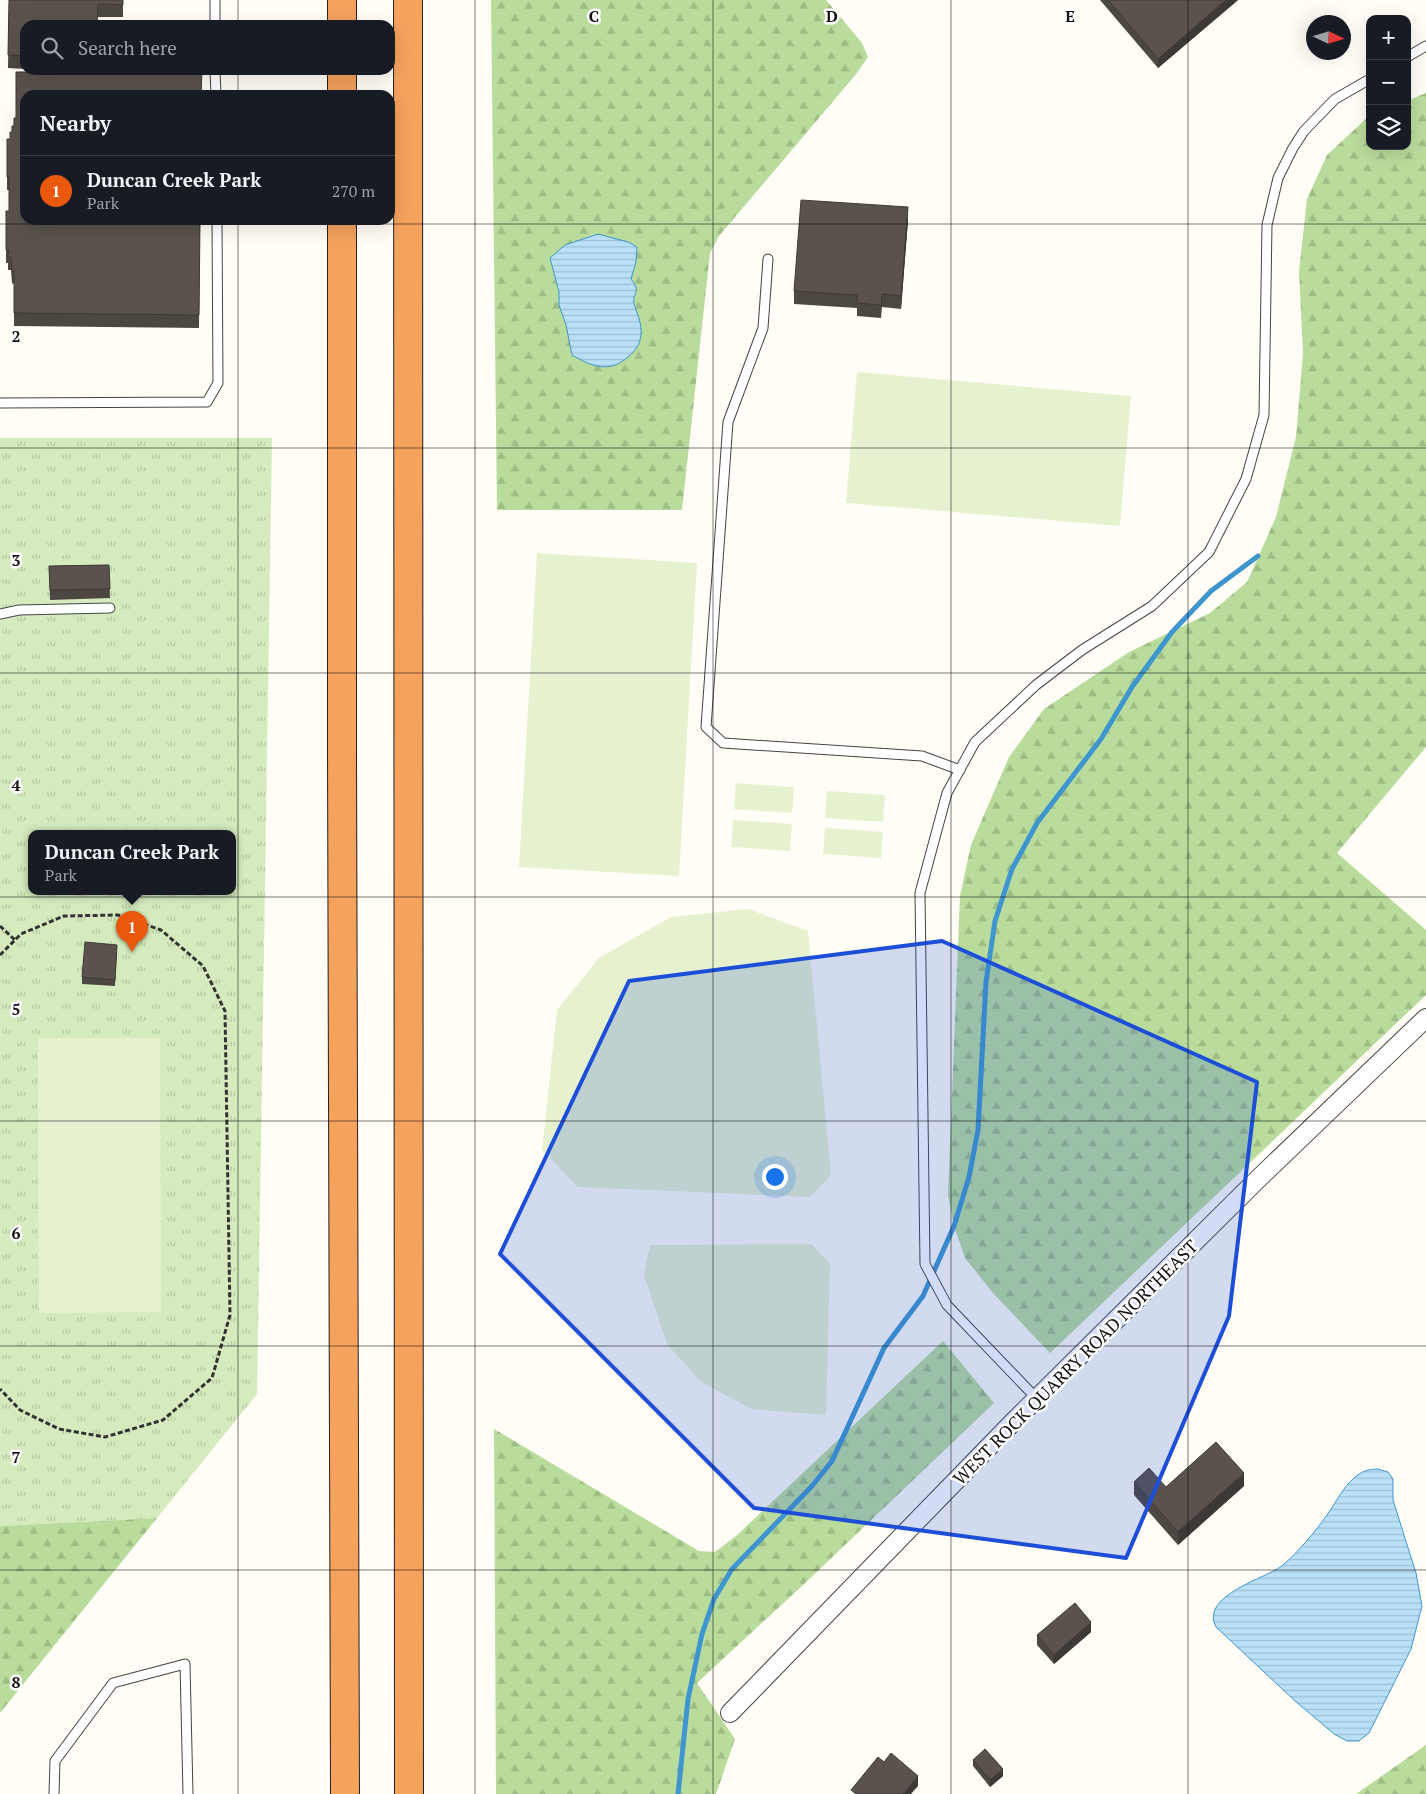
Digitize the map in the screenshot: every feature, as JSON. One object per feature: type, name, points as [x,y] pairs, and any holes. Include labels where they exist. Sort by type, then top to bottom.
[{"type":"highway","points":[[342,0],[342,20]]},
{"type":"highway","points":[[408,0],[409,1794]]},
{"type":"highway","points":[[342,75],[342,90]]},
{"type":"highway","points":[[342,225],[344,1794]]},
{"type":"street","name":"WEST ROCK QUARRY ROAD NORTHEAST","points":[[730,1713],[1037,1399],[1260,1177],[1426,1018]]},
{"type":"lane","points":[[215,0],[215,20]]},
{"type":"lane","points":[[1411,55],[1426,46]]},
{"type":"lane","points":[[215,75],[216,90]]},
{"type":"lane","points":[[1037,1399],[946,1305],[925,1264],[920,894],[947,793],[975,742],[1036,685],[1082,650],[1152,606],[1209,552],[1246,479],[1264,415],[1267,225],[1278,178],[1304,131],[1335,99],[1366,81]]},
{"type":"lane","points":[[0,403],[207,402],[218,383],[217,225]]},
{"type":"lane","points":[[768,259],[763,328],[728,422],[706,727],[723,743],[922,756],[960,770]]},
{"type":"lane","points":[[0,614],[19,610],[110,608]]},
{"type":"lane","points":[[54,1794],[55,1761],[113,1683],[185,1664],[188,1794]]},
{"type":"path","points":[[0,955],[22,934],[64,916],[118,915],[161,930],[203,966],[225,1011],[230,1315],[212,1378],[163,1420],[105,1437],[59,1429],[20,1410],[0,1389]]},
{"type":"path","points":[[0,926],[15,940]]},
{"type":"highlighted area","points":[[942,941],[1257,1082],[1229,1316],[1126,1558],[754,1508],[500,1254],[629,981]]},
{"type":"green space","points":[[491,0],[826,0],[862,43],[868,57],[857,73],[719,236],[710,253],[682,510],[497,510]]},
{"type":"green space","points":[[1426,93],[1426,747],[1337,853],[1426,930],[1426,995],[1050,1353],[993,1293],[965,1258],[954,1226],[948,1195],[960,896],[971,845],[1009,757],[1044,709],[1129,652],[1210,613],[1247,582],[1276,517],[1296,437],[1303,353],[1299,271],[1307,199],[1327,155],[1366,119],[1366,150],[1411,150],[1411,99]]},
{"type":"green space","points":[[857,372],[1131,396],[1120,526],[846,503]]},
{"type":"green space","points":[[0,438],[272,438],[257,1394],[157,1518],[0,1526]]},
{"type":"green space","points":[[537,553],[697,563],[679,876],[519,867]]},
{"type":"green space","points":[[736,783],[794,787],[792,813],[734,809]]},
{"type":"green space","points":[[827,791],[885,795],[883,822],[825,818]]},
{"type":"green space","points":[[733,820],[792,824],[790,851],[731,847]]},
{"type":"green space","points":[[825,828],[883,832],[881,858],[823,854]]},
{"type":"green space","points":[[748,909],[808,931],[831,1175],[810,1197],[578,1187],[542,1150],[557,1010],[599,958],[671,917]]},
{"type":"green space","points":[[38,1038],[160,1038],[161,1312],[39,1313]]},
{"type":"green space","points":[[812,1244],[830,1264],[826,1415],[751,1409],[700,1381],[667,1344],[644,1275],[650,1245]]},
{"type":"green space","points":[[943,1341],[994,1403],[697,1683],[735,1739],[716,1794],[496,1794],[494,1429],[699,1551],[715,1552],[736,1536]]},
{"type":"green space","points":[[157,1518],[0,1713],[0,1526]]},
{"type":"green space","points":[[1426,1745],[1426,1794],[1356,1794]]},
{"type":"water","points":[[598,234],[628,242],[637,247],[636,262],[631,279],[636,287],[634,304],[641,326],[640,341],[628,357],[621,362],[607,367],[593,365],[572,355],[566,325],[559,305],[559,292],[550,258],[565,245]]},
{"type":"water","points":[[1378,1469],[1388,1472],[1393,1479],[1393,1500],[1416,1573],[1422,1606],[1411,1649],[1369,1733],[1359,1741],[1347,1741],[1334,1734],[1295,1701],[1216,1627],[1213,1616],[1217,1606],[1226,1597],[1283,1565],[1302,1547],[1350,1481],[1365,1471]]},
{"type":"building","points":[[9,0],[123,0],[123,5],[98,4],[97,20],[20,20],[20,56],[8,55]]},
{"type":"building","points":[[1108,0],[1226,0],[1158,59]]},
{"type":"building","points":[[16,72],[20,72],[20,75],[202,75],[201,90],[20,90],[20,225],[200,225],[199,315],[14,313],[14,271],[12,271],[11,257],[8,257],[9,250],[6,250],[6,211],[9,211],[7,139],[10,139],[14,118],[16,118]]},
{"type":"building","points":[[801,200],[908,207],[901,296],[882,294],[881,305],[857,303],[857,295],[794,291]]},
{"type":"building","points":[[109,565],[110,589],[50,590],[49,566]]},
{"type":"building","points":[[85,942],[117,945],[115,980],[82,977]]},
{"type":"building","points":[[1216,1442],[1244,1473],[1178,1532],[1134,1482],[1149,1468],[1166,1487]]},
{"type":"building","points":[[1075,1603],[1091,1622],[1054,1655],[1037,1635]]},
{"type":"building","points":[[985,1749],[1003,1769],[990,1780],[973,1760]]},
{"type":"building","points":[[891,1753],[918,1776],[903,1794],[856,1794],[851,1790],[878,1757],[884,1762]]},
{"type":"waterway","points":[[678,1794],[688,1699],[702,1634],[714,1599],[732,1569],[812,1486],[832,1461],[884,1348],[923,1296],[954,1226],[969,1177],[978,1130],[986,982],[995,921],[1012,869],[1037,823],[1101,739],[1132,687],[1172,632],[1211,591],[1258,556]]},
{"type":"place","name":"Duncan Creek Park","points":[[132,952]]}]
